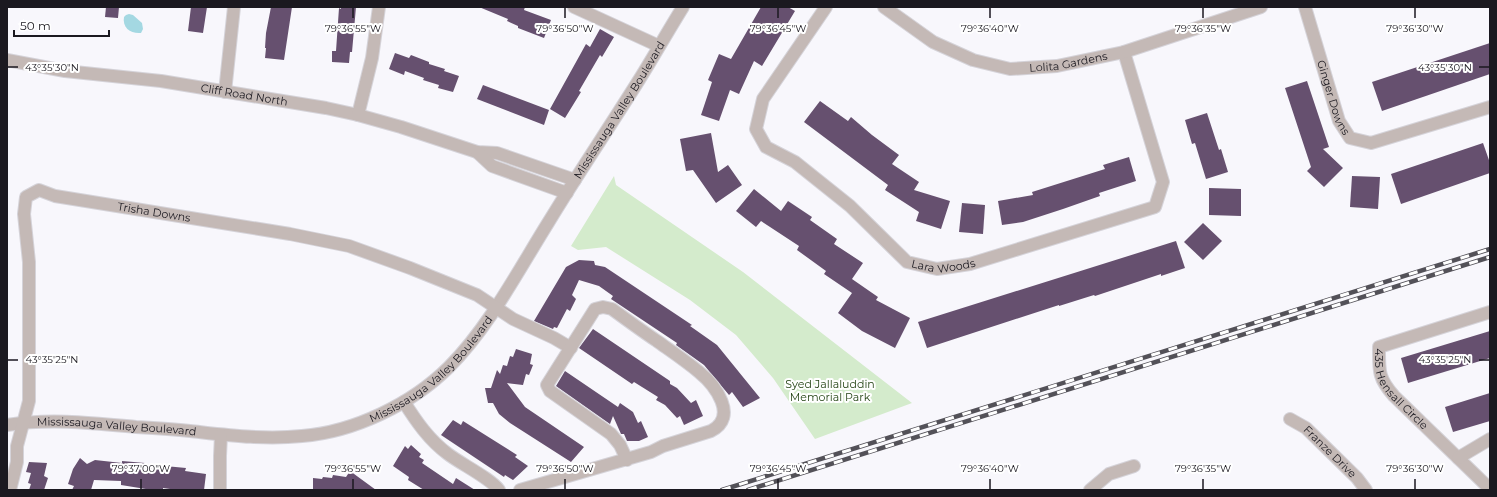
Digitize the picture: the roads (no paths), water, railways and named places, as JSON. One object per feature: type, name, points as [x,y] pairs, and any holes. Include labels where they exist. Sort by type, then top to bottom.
[{"type":"street","points":[[225,92],[234,7]]},
{"type":"street","points":[[358,115],[372,58],[379,7]]},
{"type":"street","points":[[574,7],[659,46]]},
{"type":"street","name":"Mississauga Valley Boulevard","points":[[7,425],[24,422],[62,421],[261,438],[303,436],[338,430],[376,416],[404,402],[424,389],[449,367],[469,345],[495,308],[641,77],[683,7]]},
{"type":"street","name":"Lara Woods","points":[[826,7],[763,99],[756,129],[766,147],[795,162],[850,206],[906,262],[937,269],[970,264],[1155,208],[1163,182],[1124,52]]},
{"type":"street","name":"Lolita Gardens","points":[[884,7],[932,42],[973,60],[1010,69],[1056,66],[1124,52],[1261,7]]},
{"type":"street","name":"Ginger Downs","points":[[1305,7],[1339,121],[1350,138],[1371,143],[1490,106]]},
{"type":"street","name":"Cliff Road North","points":[[7,60],[65,70],[162,82],[358,115],[401,127],[477,152],[497,153],[575,180]]},
{"type":"street","name":"Cliff Road North","points":[[477,152],[492,166],[567,192]]},
{"type":"street","name":"Trisha Downs","points":[[24,422],[29,401],[29,262],[24,214],[26,197],[39,190],[55,196],[290,234],[349,246],[473,293],[495,308]]},
{"type":"street","points":[[520,490],[627,460],[718,428],[723,422],[723,402],[700,372],[612,309],[603,307],[595,309],[547,386],[550,391],[611,434],[620,445],[627,460]]},
{"type":"street","points":[[495,308],[513,319],[554,338],[571,348]]},
{"type":"street","name":"435 Hensall Circle","points":[[1490,312],[1379,347],[1379,370],[1386,387],[1490,489]]},
{"type":"street","points":[[404,402],[430,438],[447,454],[491,483],[499,490]]},
{"type":"street","name":"Franze Drive","points":[[1290,419],[1306,428],[1357,478],[1366,490]]},
{"type":"street","points":[[10,490],[17,462],[17,446],[24,422]]},
{"type":"street","points":[[220,490],[221,434]]},
{"type":"street","points":[[1458,458],[1490,439]]},
{"type":"street","points":[[1090,490],[1109,474],[1134,466]]},
{"type":"water","points":[[129,14],[133,15],[142,23],[143,29],[141,33],[128,30],[124,24],[124,17]]},
{"type":"railway","points":[[722,490],[1490,249]]},
{"type":"railway","points":[[748,490],[1490,257]]},
{"type":"park label","name":"Syed Jallaluddin Memorial Park","points":[[830,390]]}]
